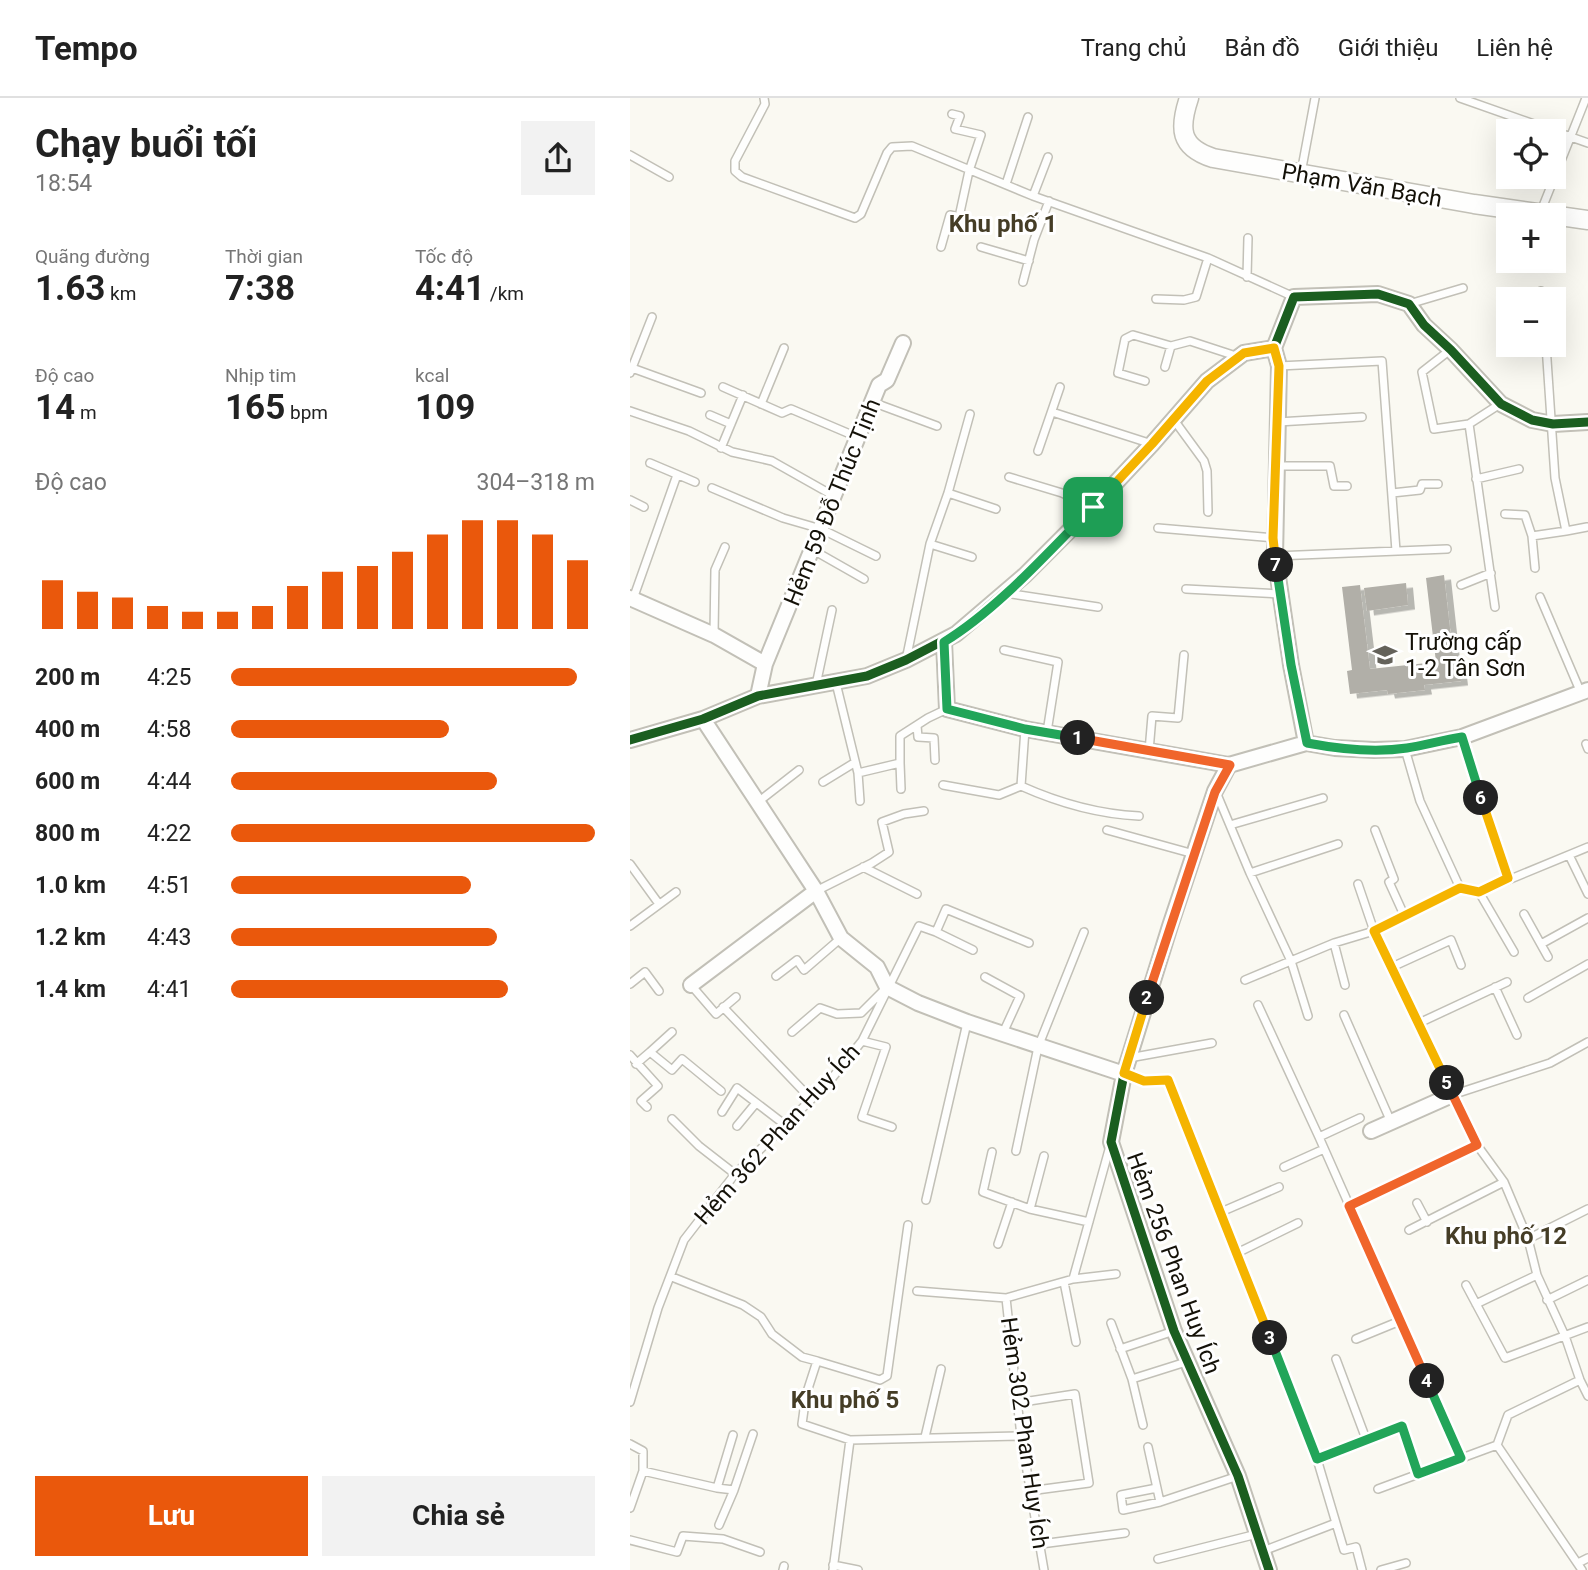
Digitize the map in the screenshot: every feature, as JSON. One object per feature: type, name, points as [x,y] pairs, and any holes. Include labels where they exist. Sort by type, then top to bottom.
[{"type":"street","name":"Phạm Văn Bạch","points":[[1188,98],[1182,129],[1199,154],[1496,207]]},
{"type":"street","name":"Phạm Văn Bạch","points":[[1566,217],[1588,220]]},
{"type":"street","points":[[1307,743],[1291,665],[1273,538],[1279,366],[1274,348],[1294,297],[1378,294],[1409,304],[1424,325],[1501,404],[1532,420],[1553,424],[1588,422]]},
{"type":"street","name":"Hẻm 59 Đỗ Thúc Tịnh","points":[[758,696],[765,664],[872,402],[879,385],[887,380],[903,343]]},
{"type":"street","points":[[630,740],[703,719],[758,696],[867,676],[944,642],[964,629],[1004,593],[1093,507],[1207,381],[1244,353],[1274,348]]},
{"type":"street","points":[[631,599],[714,635],[765,664]]},
{"type":"street","points":[[944,642],[947,709],[1025,729],[1230,765],[1307,743],[1348,749],[1405,749],[1462,737],[1585,691]]},
{"type":"street","points":[[703,719],[816,891],[841,938],[877,967],[887,987],[918,1003],[967,1022],[1124,1073]]},
{"type":"street","name":"Hẻm 256 Phan Huy Ích","points":[[1230,765],[1215,792],[1124,1073],[1111,1142],[1174,1331],[1238,1476],[1269,1570]]},
{"type":"street","points":[[691,985],[816,891]]},
{"type":"street","points":[[1371,1131],[1452,1095]]},
{"type":"lane","points":[[764,98],[765,104],[735,161],[735,171],[742,177],[855,218],[861,214],[887,153],[892,147],[912,146],[1033,196],[1208,258],[1294,297]]},
{"type":"lane","points":[[1301,174],[1315,98]]},
{"type":"lane","points":[[1460,98],[1588,143]]},
{"type":"lane","points":[[1545,203],[1586,98]]},
{"type":"lane","points":[[941,247],[950,215],[959,217],[969,171],[981,135],[955,129],[960,116],[951,114]]},
{"type":"lane","points":[[1006,184],[1028,117]]},
{"type":"lane","points":[[630,155],[669,177]]},
{"type":"lane","points":[[1033,196],[1048,157]]},
{"type":"lane","points":[[1023,282],[1049,201]]},
{"type":"lane","points":[[1247,277],[1248,239]]},
{"type":"lane","points":[[981,247],[1028,261]]},
{"type":"lane","points":[[1156,299],[1184,300],[1196,297],[1208,258]]},
{"type":"lane","points":[[1409,304],[1463,288]]},
{"type":"lane","points":[[652,317],[631,371],[701,393]]},
{"type":"lane","points":[[1145,381],[1118,373],[1125,339],[1133,335],[1171,346],[1190,341],[1240,357]]},
{"type":"lane","points":[[1165,367],[1171,346]]},
{"type":"lane","points":[[761,404],[784,348]]},
{"type":"lane","points":[[1451,350],[1422,372],[1434,429],[1469,424],[1501,404]]},
{"type":"lane","points":[[1547,357],[1555,478],[1566,531]]},
{"type":"lane","points":[[1279,366],[1382,361],[1396,551]]},
{"type":"lane","points":[[723,387],[782,413],[791,409],[858,438]]},
{"type":"lane","points":[[1038,450],[1060,387]]},
{"type":"lane","points":[[721,448],[743,395]]},
{"type":"lane","points":[[872,402],[937,426]]},
{"type":"lane","points":[[630,411],[689,431],[721,448],[772,461],[834,496]]},
{"type":"lane","points":[[1052,412],[1152,444]]},
{"type":"lane","points":[[906,660],[930,544],[948,494],[970,414]]},
{"type":"lane","points":[[710,415],[731,424]]},
{"type":"lane","points":[[1278,422],[1362,417]]},
{"type":"lane","points":[[1174,420],[1204,461],[1207,471],[1208,512]]},
{"type":"lane","points":[[1469,424],[1495,607]]},
{"type":"lane","points":[[650,463],[695,482]]},
{"type":"lane","points":[[1276,466],[1330,466],[1334,486],[1347,486]]},
{"type":"lane","points":[[1476,478],[1519,469]]},
{"type":"lane","points":[[631,599],[677,475]]},
{"type":"lane","points":[[1009,477],[1062,493],[1093,507]]},
{"type":"lane","points":[[1392,493],[1420,490],[1422,485],[1438,484]]},
{"type":"lane","points":[[712,488],[783,518],[821,529],[876,556]]},
{"type":"lane","points":[[948,494],[996,509]]},
{"type":"lane","points":[[630,500],[644,507]]},
{"type":"lane","points":[[1505,514],[1525,515],[1532,536],[1535,568]]},
{"type":"lane","points":[[1532,536],[1587,527]]},
{"type":"lane","points":[[1158,528],[1273,538]]},
{"type":"lane","points":[[930,544],[972,557]]},
{"type":"lane","points":[[714,635],[715,570],[725,547]]},
{"type":"lane","points":[[1275,556],[1447,549]]},
{"type":"lane","points":[[813,550],[864,579]]},
{"type":"lane","points":[[1461,585],[1491,573]]},
{"type":"lane","points":[[1186,589],[1282,594]]},
{"type":"lane","points":[[1004,593],[1098,607]]},
{"type":"lane","points":[[1540,597],[1585,691]]},
{"type":"lane","points":[[816,686],[832,610]]},
{"type":"lane","points":[[1004,650],[1058,662],[1047,732]]},
{"type":"lane","points":[[1149,751],[1152,716],[1178,718],[1184,655]]},
{"type":"lane","points":[[836,683],[858,773],[860,801]]},
{"type":"lane","points":[[901,789],[900,736],[947,709]]},
{"type":"lane","points":[[918,726],[918,737],[934,738],[935,760]]},
{"type":"lane","points":[[1021,786],[1025,729]]},
{"type":"lane","points":[[1462,737],[1508,878]]},
{"type":"lane","points":[[1405,749],[1420,801],[1460,888]]},
{"type":"lane","points":[[858,773],[900,763]]},
{"type":"lane","points":[[823,782],[854,764]]},
{"type":"lane","points":[[758,803],[799,770]]},
{"type":"lane","points":[[943,785],[999,795],[1021,786],[1048,798],[1102,813],[1139,816]]},
{"type":"lane","points":[[1215,792],[1291,961],[1308,1016]]},
{"type":"lane","points":[[1230,825],[1323,798]]},
{"type":"lane","points":[[816,891],[889,852],[882,822],[904,814],[924,811]]},
{"type":"lane","points":[[1107,830],[1194,854]]},
{"type":"lane","points":[[1375,830],[1394,879],[1388,882],[1404,915]]},
{"type":"lane","points":[[1250,873],[1338,844]]},
{"type":"lane","points":[[1245,980],[1334,943],[1374,931],[1460,888],[1479,892],[1588,847]]},
{"type":"lane","points":[[1569,855],[1588,894]]},
{"type":"lane","points":[[630,864],[659,904]]},
{"type":"lane","points":[[863,867],[917,894]]},
{"type":"lane","points":[[1358,884],[1374,931],[1452,1095],[1477,1145],[1504,1182],[1528,1240],[1537,1275],[1565,1336],[1588,1396]]},
{"type":"lane","points":[[630,926],[676,892]]},
{"type":"lane","points":[[1479,892],[1514,952]]},
{"type":"lane","points":[[936,932],[946,909],[1029,943]]},
{"type":"lane","points":[[1524,914],[1548,957]]},
{"type":"lane","points":[[1541,944],[1588,918]]},
{"type":"lane","points":[[792,1032],[820,1009],[837,1014],[861,1013],[887,987],[919,926],[973,950]]},
{"type":"lane","points":[[1016,1151],[1038,1047],[1084,932]]},
{"type":"lane","points":[[776,976],[797,960],[804,970],[841,938]]},
{"type":"lane","points":[[1392,968],[1451,940],[1461,965]]},
{"type":"lane","points":[[1334,943],[1345,985]]},
{"type":"lane","points":[[1528,998],[1588,964]]},
{"type":"lane","points":[[631,981],[645,972],[659,991]]},
{"type":"lane","points":[[985,977],[1020,996],[1003,1033]]},
{"type":"lane","points":[[1419,1023],[1507,982]]},
{"type":"lane","points":[[691,985],[716,1014],[736,996]]},
{"type":"lane","name":"Hẻm 362 Phan Huy Ích","points":[[630,1402],[658,1308],[684,1240],[735,1174],[828,1083],[862,1041],[887,987]]},
{"type":"lane","points":[[1495,987],[1517,1035]]},
{"type":"lane","points":[[1258,1005],[1461,1458]]},
{"type":"lane","points":[[723,1007],[811,1098]]},
{"type":"lane","points":[[1344,1015],[1391,1123]]},
{"type":"lane","points":[[926,1200],[967,1022]]},
{"type":"lane","points":[[636,1065],[672,1032]]},
{"type":"lane","points":[[862,1041],[886,1047],[862,1117],[892,1128]]},
{"type":"lane","points":[[1452,1095],[1550,1063],[1588,1042]]},
{"type":"lane","points":[[1129,1058],[1212,1043]]},
{"type":"lane","points":[[650,1052],[672,1070],[682,1059],[721,1091]]},
{"type":"lane","points":[[630,1055],[636,1065],[658,1086],[641,1101],[647,1107]]},
{"type":"lane","points":[[1124,1073],[1144,1081],[1168,1080],[1317,1459],[1344,1550],[1356,1547],[1362,1570]]},
{"type":"lane","points":[[722,1112],[737,1088],[784,1124]]},
{"type":"lane","points":[[737,1126],[756,1102]]},
{"type":"lane","points":[[1319,1137],[1360,1118]]},
{"type":"lane","points":[[672,1119],[699,1146],[735,1174]]},
{"type":"lane","points":[[1073,1279],[1111,1142]]},
{"type":"lane","points":[[1349,1206],[1477,1145]]},
{"type":"lane","points":[[1284,1167],[1324,1149]]},
{"type":"lane","points":[[992,1152],[984,1192],[1030,1209],[1089,1222]]},
{"type":"lane","points":[[1030,1209],[1044,1156]]},
{"type":"lane","points":[[1409,1230],[1504,1182]]},
{"type":"lane","points":[[1222,1212],[1279,1187]]},
{"type":"lane","points":[[998,1244],[1012,1202]]},
{"type":"lane","points":[[1417,1203],[1427,1222]]},
{"type":"lane","points":[[1528,1240],[1588,1209]]},
{"type":"lane","points":[[1237,1253],[1298,1223]]},
{"type":"lane","points":[[672,1277],[743,1305],[761,1317],[772,1334],[802,1357],[880,1380],[887,1376],[908,1225]]},
{"type":"lane","name":"Hẻm 302 Phan Huy Ích","points":[[1044,1570],[1016,1403],[1006,1298],[1073,1279],[1116,1274]]},
{"type":"lane","points":[[1476,1304],[1537,1275]]},
{"type":"lane","points":[[1548,1300],[1588,1280]]},
{"type":"lane","points":[[1064,1282],[1076,1342]]},
{"type":"lane","points":[[1466,1285],[1487,1328],[1506,1358],[1588,1327]]},
{"type":"lane","points":[[917,1291],[1006,1298]]},
{"type":"lane","points":[[1356,1339],[1400,1321]]},
{"type":"lane","points":[[1111,1323],[1132,1379],[1143,1425]]},
{"type":"lane","points":[[1120,1349],[1174,1331]]},
{"type":"lane","points":[[1336,1359],[1366,1439]]},
{"type":"lane","points":[[817,1361],[806,1395],[802,1424],[850,1440],[1021,1436]]},
{"type":"lane","points":[[1132,1379],[1186,1362]]},
{"type":"lane","points":[[925,1437],[940,1369]]},
{"type":"lane","points":[[1497,1445],[1508,1415],[1580,1380]]},
{"type":"lane","points":[[1016,1403],[1074,1394],[1089,1483],[1029,1491]]},
{"type":"lane","points":[[1317,1459],[1402,1426],[1418,1474]]},
{"type":"lane","points":[[719,1525],[753,1434]]},
{"type":"lane","points":[[717,1488],[733,1435]]},
{"type":"lane","points":[[850,1440],[833,1567],[858,1570]]},
{"type":"lane","points":[[630,1444],[643,1451],[643,1471],[630,1508]]},
{"type":"lane","points":[[1378,1489],[1497,1445]]},
{"type":"lane","points":[[1497,1445],[1580,1566],[1588,1558]]},
{"type":"lane","points":[[1148,1447],[1160,1502]]},
{"type":"lane","points":[[643,1471],[734,1490]]},
{"type":"lane","points":[[1157,1488],[1121,1495],[1123,1510],[1160,1502],[1238,1476]]},
{"type":"lane","points":[[1263,1551],[1336,1523]]},
{"type":"lane","points":[[1041,1544],[1125,1533]]},
{"type":"lane","points":[[1158,1559],[1258,1534]]},
{"type":"lane","points":[[630,1540],[677,1552],[683,1536],[723,1539],[760,1552]]},
{"type":"lane","points":[[1381,1570],[1406,1563]]},
{"type":"building","points":[[1444,575],[1453,655],[1458,655],[1461,681],[1424,685],[1425,690],[1350,694],[1347,671],[1352,670],[1342,587],[1360,585],[1370,669],[1436,662],[1426,578]]},
{"type":"building","points":[[1406,583],[1408,605],[1367,611],[1364,588]]},
{"type":"cycle path","points":[[630,740],[703,719],[758,696],[867,676],[906,660],[956,634],[1025,575],[1093,507],[1207,381],[1244,353],[1274,348],[1294,297],[1378,294],[1409,304],[1424,325],[1501,404],[1532,420],[1553,424],[1588,422]]},
{"type":"cycle path","points":[[1229,765],[1215,791],[1170,926],[1124,1074],[1111,1142],[1174,1331],[1238,1476],[1269,1570]]},
{"type":"place","name":"Trường cấp 1-2 Tân Sơn","points":[[1385,655]]},
{"type":"district","name":"Khu phố 1","points":[[1003,224]]},
{"type":"district","name":"Khu phố 12","points":[[1506,1236]]},
{"type":"district","name":"Khu phố 5","points":[[845,1400]]},
{"type":"route","points":[[1274,348],[1279,366],[1273,538],[1291,665],[1307,743],[1335,748],[1405,749],[1462,737],[1508,878],[1479,892],[1460,888],[1374,931],[1477,1145],[1349,1206],[1461,1458],[1418,1474],[1402,1426],[1317,1459],[1168,1080],[1144,1081],[1124,1073],[1215,792],[1230,765],[1025,729],[947,709],[944,642],[964,629],[1025,575],[1093,507],[1207,381],[1244,353],[1274,348]]}]
